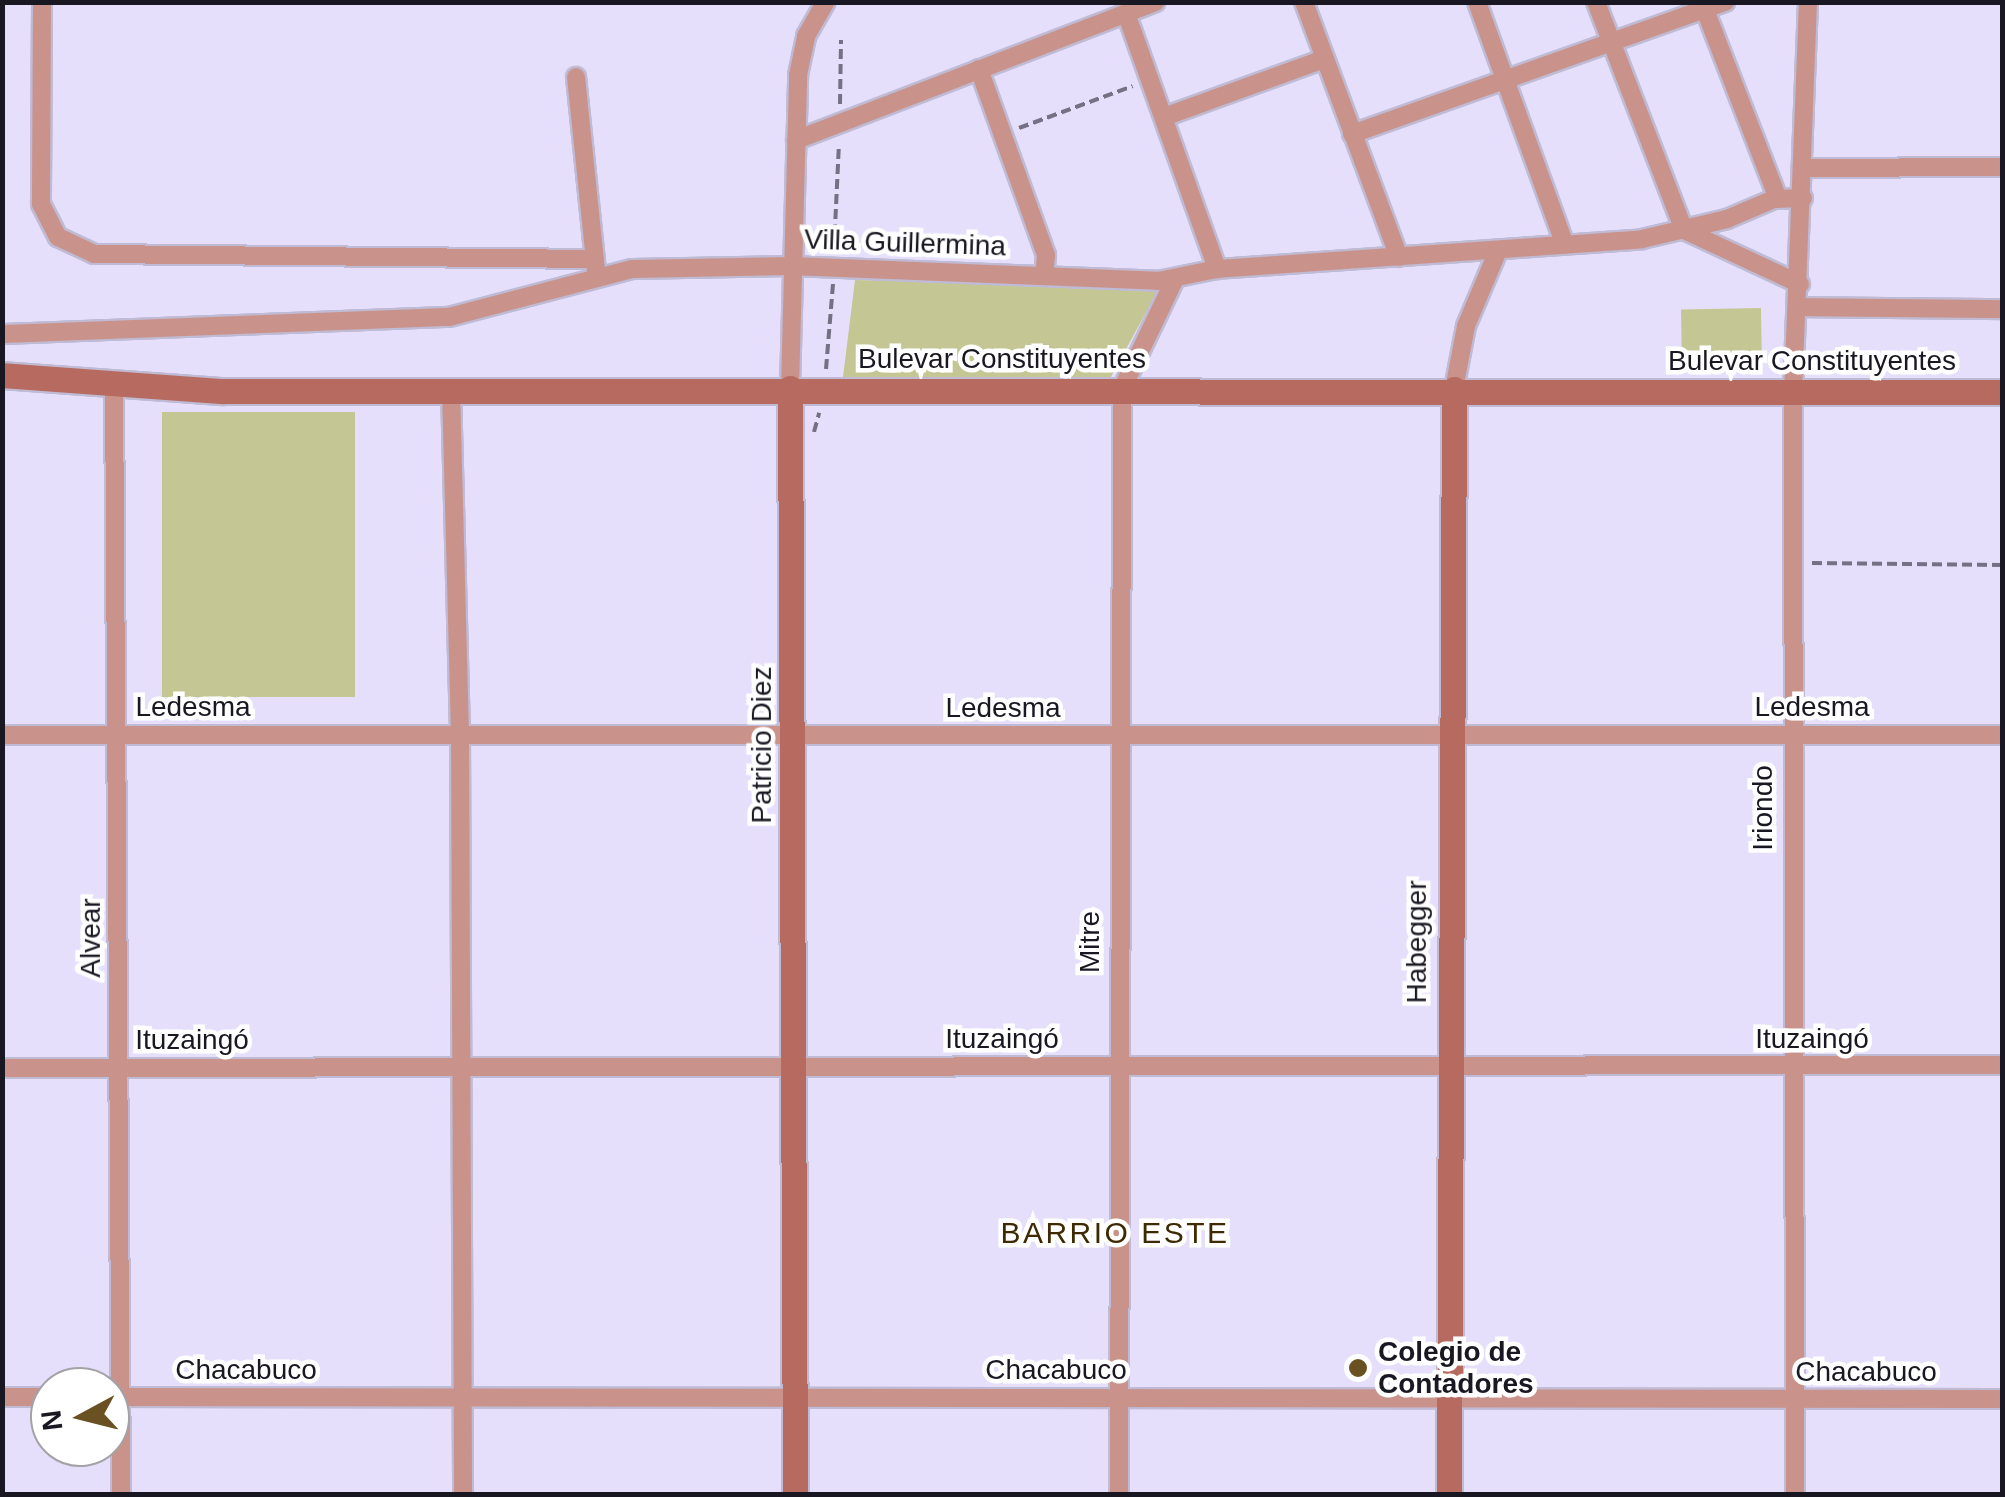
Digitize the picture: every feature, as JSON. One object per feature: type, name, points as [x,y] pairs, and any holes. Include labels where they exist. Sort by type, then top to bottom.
[{"type":"street","points":[[42,2],[41,204],[58,237],[94,254],[596,268],[576,77]]},
{"type":"street","name":"Patricio Diez","points":[[795,1494],[791,266],[800,56],[826,2]]},
{"type":"street","points":[[1304,2],[1398,257]]},
{"type":"street","points":[[1477,2],[1565,245]]},
{"type":"street","points":[[1596,2],[1684,230],[1800,284]]},
{"type":"street","points":[[1352,134],[1611,44],[1703,6],[1725,2]]},
{"type":"street","name":"Iriondo","points":[[1795,1494],[1790,735],[1795,381],[1808,2]]},
{"type":"street","points":[[1703,6],[1778,199]]},
{"type":"street","points":[[796,140],[1138,7],[1150,80],[1218,269]]},
{"type":"street","points":[[1164,117],[1324,59]]},
{"type":"street","points":[[979,70],[1046,255],[1044,276]]},
{"type":"street","points":[[1805,168],[2002,167]]},
{"type":"street","name":"Villa Guillermina","points":[[2,334],[449,317],[596,268],[791,266],[1175,279],[1218,269],[1497,253],[1684,230],[1778,199],[1804,198]]},
{"type":"street","points":[[1454,389],[1466,326],[1497,253]]},
{"type":"street","points":[[1122,389],[1175,279]]},
{"type":"street","points":[[1798,307],[2002,309]]},
{"type":"street","name":"Bulevar Constituyentes","points":[[2,375],[220,392],[1454,389],[1795,381],[2002,392]]},
{"type":"street","name":"Alvear","points":[[114,381],[118,735],[116,1367]]},
{"type":"street","name":"Mitre","points":[[1118,1494],[1122,389]]},
{"type":"street","name":"Habegger","points":[[1449,1494],[1448,736],[1454,389]]},
{"type":"street","points":[[451,390],[460,735],[462,1494]]},
{"type":"street","name":"Ledesma","points":[[2,735],[2002,735]]},
{"type":"street","name":"Ituzaingó","points":[[2,1068],[2002,1065]]},
{"type":"street","points":[[2,1397],[30,1397]]},
{"type":"street","name":"Chacabuco","points":[[130,1397],[2002,1399]]},
{"type":"street","name":"Alvear","points":[[120,1467],[121,1494]]},
{"type":"path","points":[[810,446],[823,388],[834,268],[841,40]]},
{"type":"path","points":[[1001,135],[1150,80]]},
{"type":"path","points":[[1792,562],[2002,565]]},
{"type":"green space","points":[[855,280],[1156,286],[1157,292],[1111,377],[843,377]]},
{"type":"green space","points":[[1761,308],[1762,355],[1682,356],[1681,309]]},
{"type":"green space","points":[[162,412],[355,412],[355,697],[162,697]]},
{"type":"place","name":"Colegio de Contadores","points":[[1358,1368]]},
{"type":"district","name":"BARRIO ESTE","points":[[1115,1233]]}]
